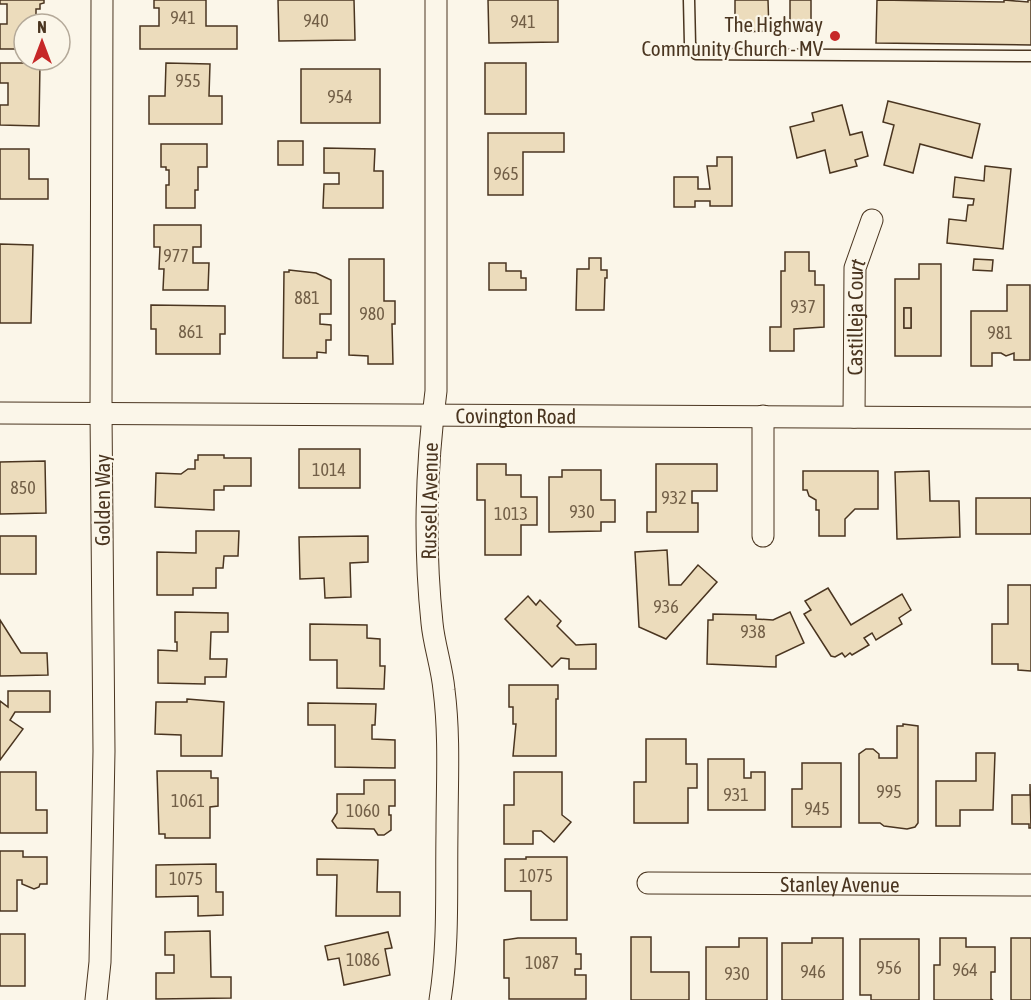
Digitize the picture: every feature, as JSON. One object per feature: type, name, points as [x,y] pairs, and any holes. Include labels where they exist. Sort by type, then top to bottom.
[{"type":"street","name":"Golden Way","points":[[96,1000],[100,962],[104,751],[102,0]]},
{"type":"street","name":"Russell Avenue","points":[[436,0],[436,391],[428,447],[428,579],[432,626],[444,689],[447,738],[446,919],[441,1000]]},
{"type":"street","name":"Castilleja Court","points":[[854,417],[855,268],[872,220]]},
{"type":"street","name":"Covington Road","points":[[0,413],[1031,418]]},
{"type":"street","points":[[763,416],[763,536]]},
{"type":"street","name":"Stanley Avenue","points":[[648,883],[1031,885]]},
{"type":"lane","points":[[689,0],[690,44],[696,54],[1031,56]]},
{"type":"building","points":[[0,0],[44,0],[36,12],[12,12],[12,49],[0,49],[0,24],[7,24],[7,4],[0,4]]},
{"type":"building","points":[[154,0],[206,0],[206,26],[237,26],[237,49],[140,49],[140,26],[159,26],[159,8],[154,8]]},
{"type":"building","points":[[278,0],[354,0],[355,40],[279,41]]},
{"type":"building","points":[[488,0],[558,0],[558,42],[489,43]]},
{"type":"building","points":[[735,0],[768,0],[769,31],[735,32]]},
{"type":"building","points":[[790,0],[811,0],[811,22],[790,22]]},
{"type":"building","points":[[877,0],[1028,2],[1031,0],[1031,45],[876,43]]},
{"type":"building","points":[[0,63],[12,63],[12,72],[40,72],[39,126],[0,125],[0,105],[8,105],[8,83],[0,83]]},
{"type":"building","points":[[166,63],[210,64],[209,96],[222,96],[222,124],[149,124],[149,96],[165,96]]},
{"type":"building","points":[[485,63],[526,63],[526,114],[485,114]]},
{"type":"building","points":[[301,69],[380,69],[380,123],[301,123]]},
{"type":"building","points":[[888,101],[980,124],[972,158],[920,144],[913,173],[884,165],[894,125],[883,122]]},
{"type":"building","points":[[842,105],[850,135],[862,132],[868,156],[855,160],[857,166],[830,173],[825,150],[797,158],[790,127],[814,121],[812,113]]},
{"type":"building","points":[[488,133],[564,133],[564,152],[523,152],[523,195],[488,195]]},
{"type":"building","points":[[278,141],[303,141],[303,165],[278,165]]},
{"type":"building","points":[[161,144],[207,144],[207,167],[198,167],[195,208],[166,208],[166,185],[169,185],[169,170],[161,167]]},
{"type":"building","points":[[324,148],[375,149],[374,171],[383,171],[383,208],[323,208],[324,184],[339,184],[339,173],[324,173]]},
{"type":"building","points":[[0,149],[29,149],[29,179],[48,179],[48,199],[0,199]]},
{"type":"building","points":[[717,157],[732,157],[732,206],[710,206],[710,201],[695,201],[695,207],[674,207],[674,177],[698,177],[698,189],[710,189],[707,166],[717,166]]},
{"type":"building","points":[[985,166],[1011,169],[1003,249],[947,243],[949,219],[966,221],[968,205],[973,205],[974,199],[953,197],[955,177],[984,181]]},
{"type":"building","points":[[154,225],[201,225],[201,247],[193,247],[193,263],[209,263],[208,290],[163,290],[164,269],[159,269],[160,247],[154,247]]},
{"type":"building","points":[[0,244],[33,245],[31,323],[0,323]]},
{"type":"building","points":[[785,252],[809,252],[809,271],[815,271],[815,285],[824,285],[824,327],[794,329],[794,351],[770,351],[770,327],[781,327],[781,271],[785,271]]},
{"type":"building","points":[[589,258],[601,258],[601,270],[607,270],[604,310],[576,310],[577,269],[589,269]]},
{"type":"building","points":[[349,259],[384,259],[384,301],[395,301],[395,324],[392,324],[393,364],[368,364],[368,356],[349,355]]},
{"type":"building","points":[[974,259],[993,260],[992,271],[973,270]]},
{"type":"building","points":[[489,263],[506,263],[506,271],[521,271],[521,278],[526,278],[526,290],[489,290]]},
{"type":"building","points":[[919,264],[941,264],[941,356],[895,356],[895,279],[919,279]],"holes":[[[904,308],[911,308],[911,328],[904,328]]]},
{"type":"building","points":[[289,270],[316,273],[331,280],[331,314],[320,314],[320,324],[331,325],[331,340],[326,340],[326,353],[317,352],[317,358],[283,358],[284,272],[289,272]]},
{"type":"building","points":[[1007,285],[1030,285],[1030,360],[1014,360],[1014,353],[1006,356],[1001,353],[992,353],[992,366],[971,366],[971,311],[1007,311]]},
{"type":"building","points":[[151,305],[225,306],[225,334],[220,334],[220,354],[156,354],[156,329],[151,329]]},
{"type":"building","points":[[904,308],[911,308],[911,328],[904,328]]},
{"type":"building","points":[[299,449],[360,449],[360,488],[299,488]]},
{"type":"building","points":[[198,455],[251,458],[251,486],[224,486],[224,490],[214,490],[214,510],[155,507],[156,473],[181,474],[188,469],[195,469],[195,460],[198,460]]},
{"type":"building","points":[[45,461],[46,513],[0,514],[0,462]]},
{"type":"building","points":[[477,464],[506,464],[506,475],[521,475],[521,497],[537,497],[537,525],[521,525],[521,555],[485,555],[485,500],[477,500]]},
{"type":"building","points":[[656,464],[717,464],[717,491],[692,491],[692,503],[698,503],[698,532],[647,532],[647,512],[656,512]]},
{"type":"building","points":[[562,470],[601,470],[601,500],[615,500],[615,522],[601,522],[601,531],[549,532],[549,477],[562,477]]},
{"type":"building","points":[[803,471],[878,471],[878,509],[855,509],[845,519],[845,536],[819,536],[819,510],[816,510],[816,500],[809,496],[807,490],[803,490]]},
{"type":"building","points":[[929,471],[930,501],[959,501],[960,537],[897,539],[895,472]]},
{"type":"building","points":[[976,498],[1031,498],[1031,534],[976,534]]},
{"type":"building","points":[[196,531],[239,531],[238,556],[224,556],[223,568],[216,568],[216,588],[193,588],[193,595],[157,595],[157,552],[196,553]]},
{"type":"building","points":[[0,536],[36,536],[36,574],[0,574]]},
{"type":"building","points":[[368,536],[368,562],[350,563],[351,597],[325,598],[324,578],[300,579],[299,537]]},
{"type":"building","points":[[667,550],[669,585],[681,585],[698,565],[717,582],[666,639],[639,627],[635,552]]},
{"type":"building","points":[[1008,585],[1031,585],[1031,671],[1018,670],[1018,664],[992,664],[992,624],[1008,624]]},
{"type":"building","points":[[828,588],[851,625],[902,594],[911,610],[899,618],[902,624],[876,640],[872,633],[864,638],[869,645],[852,655],[850,653],[845,657],[842,653],[835,657],[831,656],[804,614],[811,610],[805,601]]},
{"type":"building","points":[[528,596],[536,605],[540,600],[561,621],[557,626],[576,645],[596,644],[596,669],[569,669],[569,659],[561,658],[552,667],[505,619]]},
{"type":"building","points":[[175,612],[228,613],[228,632],[211,632],[210,659],[227,659],[226,677],[205,677],[205,684],[158,683],[158,650],[177,651]]},
{"type":"building","points":[[790,612],[804,643],[776,656],[776,667],[707,664],[708,620],[713,620],[713,614],[756,615],[756,619],[773,620]]},
{"type":"building","points":[[0,620],[21,653],[47,653],[48,675],[0,676]]},
{"type":"building","points":[[310,624],[367,625],[367,638],[380,639],[380,666],[385,666],[384,689],[337,688],[337,660],[310,660]]},
{"type":"building","points":[[509,685],[558,685],[556,756],[513,756],[516,724],[513,724],[513,707],[509,707]]},
{"type":"building","points":[[8,691],[50,691],[50,712],[15,712],[10,720],[23,729],[0,760],[0,701],[8,707]]},
{"type":"building","points":[[187,699],[224,702],[222,756],[181,756],[181,735],[155,734],[156,702],[187,702]]},
{"type":"building","points":[[308,703],[376,704],[372,739],[395,740],[395,768],[335,767],[335,725],[308,725]]},
{"type":"building","points":[[903,724],[918,726],[918,823],[915,827],[907,829],[884,826],[880,823],[859,823],[859,754],[866,749],[873,749],[879,754],[879,758],[897,758],[897,726],[903,726]]},
{"type":"building","points":[[646,739],[686,739],[686,764],[697,764],[697,788],[688,788],[688,823],[634,823],[634,782],[646,782]]},
{"type":"building","points":[[976,753],[995,753],[993,810],[960,810],[960,826],[936,826],[936,781],[976,781]]},
{"type":"building","points":[[708,759],[744,759],[744,778],[751,778],[751,772],[765,772],[765,810],[708,810]]},
{"type":"building","points":[[802,763],[841,763],[841,827],[792,827],[792,789],[802,789]]},
{"type":"building","points":[[157,771],[211,771],[211,778],[218,778],[218,806],[210,807],[210,838],[165,838],[165,834],[159,834]]},
{"type":"building","points":[[0,772],[36,772],[36,810],[47,810],[47,833],[0,833]]},
{"type":"building","points":[[514,772],[562,772],[562,815],[571,822],[554,842],[541,831],[533,831],[533,844],[504,844],[504,805],[514,805]]},
{"type":"building","points":[[364,780],[395,780],[395,806],[389,806],[391,830],[384,835],[378,835],[374,829],[337,828],[332,821],[337,813],[337,794],[364,794]]},
{"type":"building","points":[[1030,784],[1031,828],[1029,828],[1029,824],[1012,824],[1012,795],[1030,795]]},
{"type":"building","points":[[0,851],[23,851],[23,857],[47,857],[47,884],[40,884],[34,889],[22,884],[22,880],[17,880],[17,911],[0,911]]},
{"type":"building","points":[[526,857],[567,857],[567,920],[531,920],[531,891],[505,891],[505,859],[526,859]]},
{"type":"building","points":[[317,859],[378,860],[377,892],[400,892],[400,916],[336,916],[337,875],[317,875]]},
{"type":"building","points":[[216,864],[216,892],[223,892],[223,915],[198,916],[198,896],[156,897],[156,865]]},
{"type":"building","points":[[210,931],[211,977],[231,977],[231,998],[156,999],[156,973],[174,973],[174,955],[165,955],[165,932]]},
{"type":"building","points":[[388,932],[392,948],[385,949],[390,975],[344,985],[339,958],[328,960],[325,946]]},
{"type":"building","points":[[0,934],[25,934],[25,986],[0,986]]},
{"type":"building","points":[[631,937],[651,937],[651,972],[689,972],[689,1000],[631,1000]]},
{"type":"building","points":[[576,938],[576,954],[581,954],[581,969],[575,969],[575,975],[586,975],[586,999],[509,999],[509,978],[504,978],[504,940]]},
{"type":"building","points":[[739,938],[767,938],[767,1000],[706,1000],[706,947],[739,947]]},
{"type":"building","points":[[812,938],[843,938],[843,1000],[782,1000],[782,943],[812,943]]},
{"type":"building","points":[[940,938],[966,938],[966,947],[995,947],[995,972],[991,972],[991,999],[993,1000],[934,1000],[934,965],[940,965]]},
{"type":"building","points":[[1011,938],[1031,938],[1031,1000],[1011,1000]]},
{"type":"building","points":[[860,939],[919,939],[919,1000],[871,1000],[871,995],[860,995]]},
{"type":"place","name":"The Highway Community Church - MV","points":[[835,36]]}]
